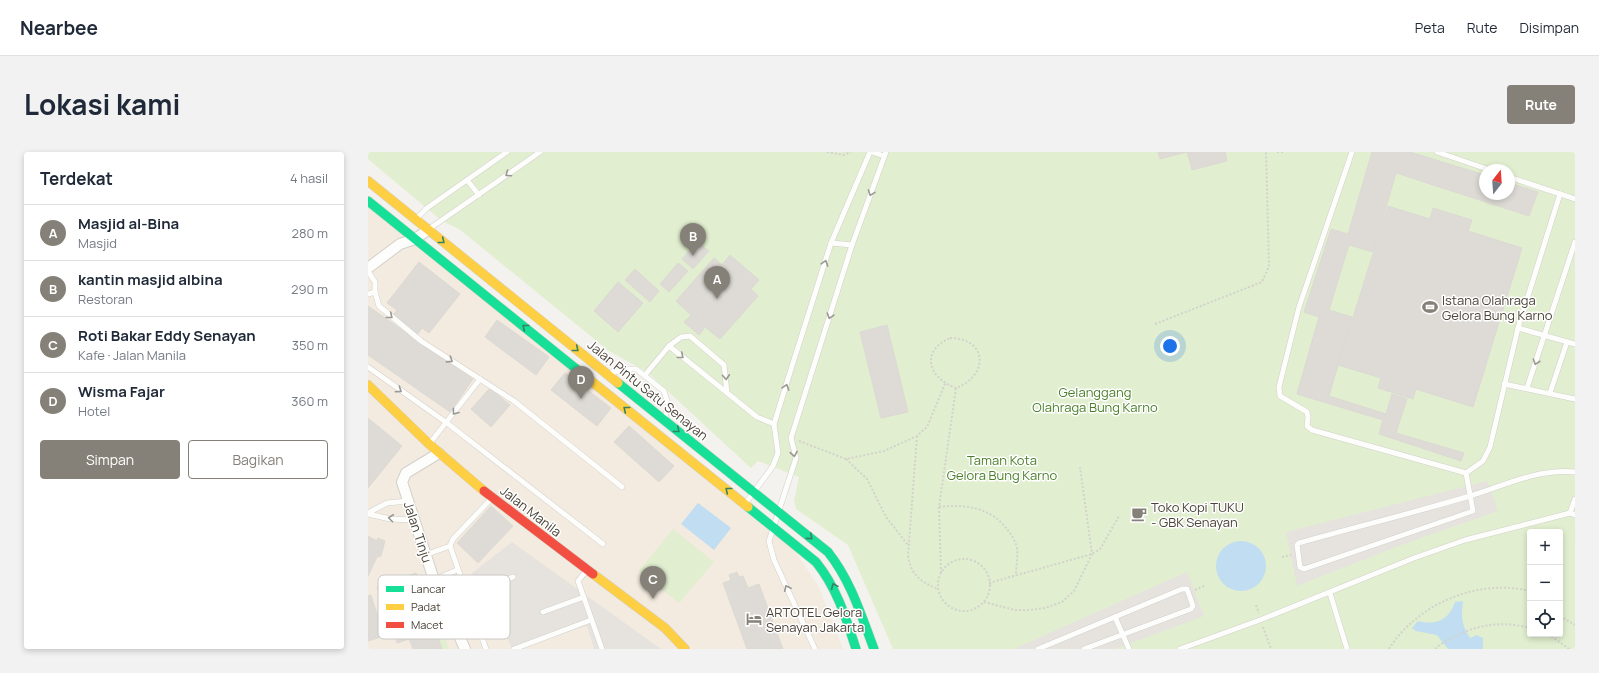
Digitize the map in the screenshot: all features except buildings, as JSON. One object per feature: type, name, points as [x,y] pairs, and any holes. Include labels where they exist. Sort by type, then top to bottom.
[{"type":"main road","name":"Jalan Pintu Satu Senayan","points":[[368,181],[828,552],[838,563],[846,577],[874,649]]},
{"type":"main road","points":[[368,201],[816,562],[827,573],[834,585],[856,649]]},
{"type":"main road","points":[[388,217],[395,216],[400,208]]},
{"type":"main road","name":"Jalan Manila","points":[[368,385],[429,444],[492,498],[665,628],[685,649]]},
{"type":"street","points":[[400,244],[405,230],[415,219]]},
{"type":"street","points":[[368,270],[400,244],[415,239],[428,230]]},
{"type":"street","name":"Jalan Tinju","points":[[432,575],[402,478],[439,453]]},
{"type":"street","name":"Jalan Tinju","points":[[461,639],[465,649]]},
{"type":"lane","points":[[415,219],[427,208],[507,152]]},
{"type":"lane","points":[[428,230],[540,152]]},
{"type":"lane","points":[[745,504],[772,466],[778,453],[774,424],[832,243],[871,152],[885,154],[852,245],[791,438],[796,458],[780,512],[773,526],[769,541],[771,552],[815,649]]},
{"type":"lane","points":[[1352,152],[1299,307],[1279,387],[1280,396],[1307,412],[1307,426],[1312,430],[1466,473]]},
{"type":"lane","points":[[1437,152],[1479,166]]},
{"type":"lane","points":[[1515,179],[1575,199]]},
{"type":"lane","points":[[467,180],[479,195]]},
{"type":"lane","points":[[1466,473],[1483,461],[1490,447],[1518,328],[1560,194]]},
{"type":"lane","points":[[1527,388],[1575,242]]},
{"type":"lane","points":[[832,243],[852,245]]},
{"type":"lane","points":[[368,270],[375,282],[375,292],[379,306],[421,341],[514,400],[622,487]]},
{"type":"lane","points":[[368,294],[375,292]]},
{"type":"lane","points":[[1518,328],[1575,344]]},
{"type":"lane","points":[[645,375],[669,346],[681,337],[690,336],[724,365],[727,393]]},
{"type":"lane","points":[[1550,393],[1567,342]]},
{"type":"lane","points":[[669,346],[757,417],[774,424]]},
{"type":"lane","points":[[368,367],[447,423],[603,544]]},
{"type":"lane","points":[[608,374],[628,369],[636,369],[645,375],[664,391],[668,404],[664,420]]},
{"type":"lane","points":[[429,444],[480,379]]},
{"type":"lane","points":[[1504,384],[1575,399]]},
{"type":"lane","points":[[1466,473],[1470,496],[1474,511],[1304,569],[1300,567],[1297,545],[1299,543],[1470,496],[1545,472],[1558,470],[1575,472]]},
{"type":"lane","points":[[459,575],[450,546],[453,538],[492,498]]},
{"type":"lane","points":[[1180,649],[1330,593],[1414,558],[1465,540],[1573,514],[1575,499]]},
{"type":"lane","points":[[368,514],[387,503],[408,500]]},
{"type":"lane","points":[[368,514],[414,520]]},
{"type":"lane","points":[[425,555],[450,546]]},
{"type":"lane","points":[[446,575],[457,570]]},
{"type":"lane","points":[[586,570],[578,581],[602,649]]},
{"type":"lane","points":[[510,579],[514,577]]},
{"type":"lane","points":[[1038,649],[1182,589],[1187,589],[1193,606],[1191,609],[1084,649]]},
{"type":"lane","points":[[1330,593],[1347,649]]},
{"type":"lane","points":[[543,612],[584,596]]},
{"type":"lane","points":[[1115,617],[1128,649]]},
{"type":"lane","points":[[514,649],[592,620]]},
{"type":"lane","points":[[482,639],[486,649]]},
{"type":"path","points":[[827,152],[844,155],[851,152]]},
{"type":"path","points":[[1154,324],[1262,282],[1269,266],[1266,152]]},
{"type":"path","points":[[1277,152],[1285,152]]},
{"type":"path","points":[[950,338],[960,338],[970,342],[976,350],[980,360],[979,370],[974,378],[956,388],[945,384],[937,378],[932,369],[931,359],[934,349],[941,342],[950,338]]},
{"type":"path","points":[[846,459],[884,452],[917,436],[927,427],[945,384]]},
{"type":"path","points":[[941,573],[946,566],[955,561],[965,560],[975,562],[983,568],[989,583],[988,594],[984,602],[972,610],[957,610],[944,602],[938,589],[941,573],[939,507],[956,388]]},
{"type":"path","points":[[917,436],[909,546],[910,566],[922,582],[938,589]]},
{"type":"path","points":[[791,438],[846,459],[867,479],[886,517],[909,546]]},
{"type":"path","points":[[984,602],[1015,610],[1045,608],[1062,602],[1074,591],[1092,554],[1080,467]]},
{"type":"path","points":[[939,507],[958,505],[973,507],[987,511],[1002,522],[1013,536],[1017,548],[1016,576]]},
{"type":"path","points":[[989,583],[1092,554],[1100,549],[1119,516]]},
{"type":"path","points":[[1389,649],[1418,617],[1442,602],[1476,590],[1501,588],[1527,591]]},
{"type":"path","points":[[1563,618],[1575,625]]},
{"type":"path","points":[[1435,649],[1440,644],[1467,630],[1482,625],[1516,624],[1527,627]]},
{"type":"path","points":[[1552,637],[1569,649]]},
{"type":"shaded area","points":[[368,207],[795,551],[819,587],[843,649],[368,649]]},
{"type":"shaded area","points":[[1487,481],[1498,511],[1401,545],[1297,586],[1286,532]]},
{"type":"shaded area","points":[[512,542],[661,649],[594,649],[587,626],[512,648],[507,639],[510,639],[510,575],[473,575],[472,573]]},
{"type":"shaded area","points":[[1187,572],[1204,616],[1115,649],[1014,649]]},
{"type":"green space","name":"Gelanggang Olahraga Bung Karno","points":[[368,152],[1575,152],[1575,649],[893,649],[848,545],[796,509],[794,501],[799,477],[758,461],[751,468],[647,372],[609,351],[459,229],[442,221],[368,159]]},
{"type":"green space","points":[[673,529],[714,562],[679,603],[639,571]]},
{"type":"green space","points":[[412,639],[445,639],[449,649],[416,649]]},
{"type":"water","points":[[698,503],[731,528],[714,550],[681,524]]},
{"type":"water","points":[[1241,541],[1250,543],[1261,552],[1266,566],[1264,575],[1255,586],[1241,591],[1232,589],[1221,580],[1216,566],[1218,557],[1227,546]]},
{"type":"water","points":[[1463,601],[1463,624],[1470,638],[1477,635],[1483,638],[1483,649],[1448,649],[1437,635],[1416,631],[1412,628],[1418,621],[1431,623],[1441,620],[1449,613],[1455,602]]},
{"type":"traffic: fast","points":[[368,201],[585,376]]},
{"type":"traffic: fast","points":[[618,383],[828,552],[849,586],[874,649]]},
{"type":"traffic: fast","points":[[748,507],[816,562],[830,582],[856,649]]},
{"type":"traffic: slow","points":[[368,181],[618,383]]},
{"type":"traffic: slow","points":[[585,376],[748,507]]},
{"type":"traffic: slow","points":[[368,385],[429,444],[484,491]]},
{"type":"traffic: slow","points":[[593,574],[665,628],[685,649]]},
{"type":"traffic: jam","points":[[484,491],[593,574]]},
{"type":"place","name":"kantin masjid albina","points":[[693,256]]},
{"type":"place","name":"Masjid al-Bina","points":[[717,299]]},
{"type":"place","name":"Istana Olahraga Gelora Bung Karno","points":[[1430,307]]},
{"type":"place","name":"Wisma Fajar","points":[[581,399]]},
{"type":"place","name":"Toko Kopi TUKU - GBK Senayan","points":[[1139,514]]},
{"type":"place","name":"Roti Bakar Eddy Senayan","points":[[653,599]]},
{"type":"place","name":"ARTOTEL Gelora Senayan Jakarta","points":[[754,619]]},
{"type":"park label","name":"Taman Kota Gelora Bung Karno","points":[[1002,468]]}]
